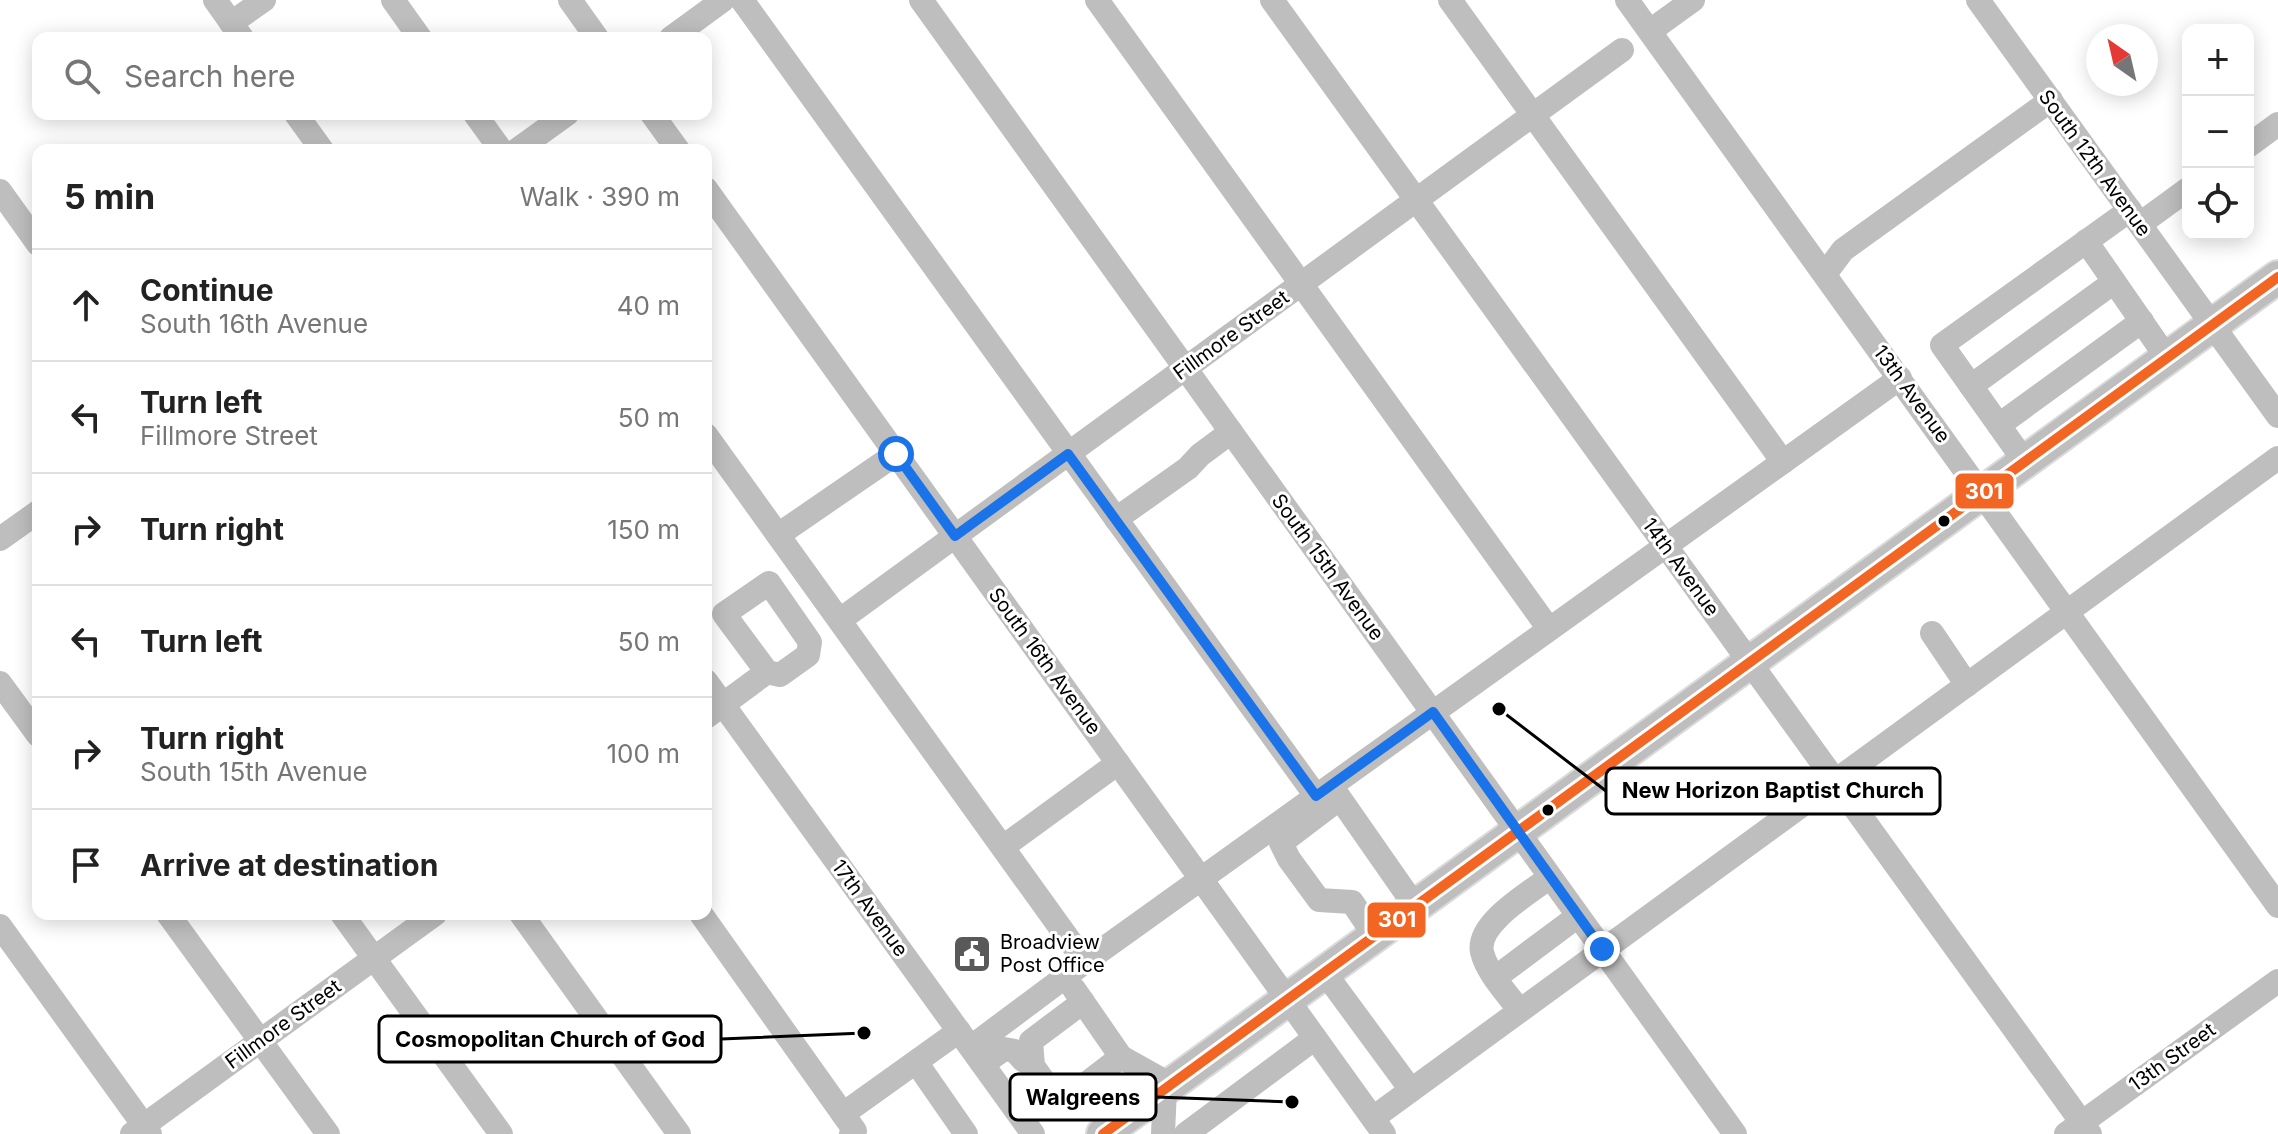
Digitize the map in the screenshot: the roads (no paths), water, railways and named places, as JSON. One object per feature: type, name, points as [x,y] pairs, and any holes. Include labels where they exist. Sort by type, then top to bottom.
[{"type":"main road","points":[[1120,1130],[1168,1087],[2278,278]]},
{"type":"street","points":[[215,0],[237,30],[264,0]]},
{"type":"street","points":[[393,0],[416,32]]},
{"type":"street","points":[[570,0],[593,32]]},
{"type":"street","points":[[679,32],[723,0]]},
{"type":"street","points":[[742,0],[1116,519],[1415,906]]},
{"type":"street","name":"South 15th Avenue","points":[[921,0],[1735,1134]]},
{"type":"street","points":[[1097,0],[1549,629]]},
{"type":"street","name":"14th Avenue","points":[[1272,0],[1836,780],[2079,1130]]},
{"type":"street","points":[[1450,0],[1783,462]]},
{"type":"street","name":"13th Avenue","points":[[1627,0],[2278,906]]},
{"type":"street","points":[[1650,31],[1693,0]]},
{"type":"street","name":"South 12th Avenue","points":[[1978,0],[2278,416]]},
{"type":"street","name":"Fillmore Street","points":[[840,620],[1622,50]]},
{"type":"street","points":[[1825,274],[1843,250],[2051,100]]},
{"type":"street","points":[[300,120],[318,144]]},
{"type":"street","points":[[479,120],[497,144]]},
{"type":"street","points":[[525,144],[559,120]]},
{"type":"street","points":[[656,120],[674,144]]},
{"type":"street","points":[[2254,142],[2278,124]]},
{"type":"street","points":[[0,191],[32,236]]},
{"type":"street","points":[[2025,462],[1942,345],[2086,241],[2182,192]]},
{"type":"street","name":"South 16th Avenue","points":[[712,197],[1377,1128]]},
{"type":"street","points":[[2086,241],[2167,358]]},
{"type":"street","points":[[1971,386],[2114,282]]},
{"type":"street","points":[[1999,425],[2142,321]]},
{"type":"street","points":[[971,1047],[1201,879],[1329,793],[1433,712],[1900,378]]},
{"type":"street","points":[[1116,519],[1188,468],[1231,432]]},
{"type":"street","points":[[712,443],[1085,962]]},
{"type":"street","points":[[778,535],[896,454]]},
{"type":"street","points":[[1377,1128],[1411,1090],[2278,458]]},
{"type":"street","points":[[0,539],[32,516]]},
{"type":"street","points":[[1932,633],[1967,685]]},
{"type":"street","points":[[714,711],[767,672]]},
{"type":"street","points":[[0,683],[32,727]]},
{"type":"street","name":"17th Avenue","points":[[714,711],[971,1047],[1033,1134]]},
{"type":"street","points":[[1003,847],[1118,763]]},
{"type":"street","points":[[1329,793],[1281,843],[1319,900],[1352,902],[1375,936]]},
{"type":"street","points":[[1519,1010],[1495,978],[1481,950],[1488,925],[1550,877]]},
{"type":"street","points":[[1495,978],[1578,916]]},
{"type":"street","points":[[172,920],[328,1134]]},
{"type":"street","points":[[346,920],[501,1134]]},
{"type":"street","name":"Fillmore Street","points":[[142,1131],[427,920]]},
{"type":"street","points":[[525,920],[679,1134]]},
{"type":"street","points":[[705,920],[847,1124],[916,1062],[971,1047],[1015,1051],[1033,1066],[1056,1098],[1069,1097],[1121,1057]]},
{"type":"street","points":[[0,926],[142,1131]]},
{"type":"street","points":[[1325,973],[1411,1090]]},
{"type":"street","points":[[1065,978],[1121,1057],[1168,1087],[1163,1134]]},
{"type":"street","name":"13th Street","points":[[2079,1130],[2278,981]]},
{"type":"street","points":[[1033,1066],[1031,1041],[1083,1002]]},
{"type":"street","points":[[1186,1134],[1315,1038]]},
{"type":"street","points":[[916,1062],[966,1134]]},
{"type":"place","name":"New Horizon Baptist Church","points":[[1499,709]]},
{"type":"place","name":"Broadview Post Office","points":[[972,954]]},
{"type":"place","name":"Cosmopolitan Church of God","points":[[864,1033]]},
{"type":"place","name":"Walgreens","points":[[1292,1102]]}]
